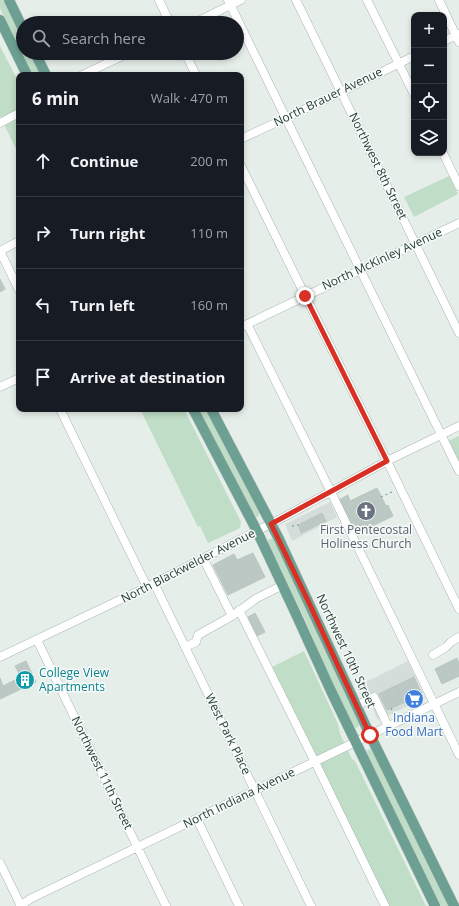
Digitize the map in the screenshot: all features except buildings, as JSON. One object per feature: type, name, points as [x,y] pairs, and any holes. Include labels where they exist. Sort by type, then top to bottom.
[{"type":"main road","points":[[9,0],[17,16]]},
{"type":"main road","points":[[0,20],[16,53]]},
{"type":"main road","points":[[20,60],[26,72]]},
{"type":"main road","points":[[38,60],[44,72]]},
{"type":"main road","points":[[195,412],[257,531],[355,742],[435,906]]},
{"type":"main road","name":"Northwest 10th Street","points":[[213,412],[271,524],[356,706],[454,906]]},
{"type":"street","points":[[159,0],[167,16]]},
{"type":"street","points":[[206,16],[229,3],[241,0]]},
{"type":"street","name":"Northwest 8th Street","points":[[296,0],[459,333]]},
{"type":"street","points":[[367,0],[411,88]]},
{"type":"street","points":[[439,0],[458,37],[447,40]]},
{"type":"street","points":[[229,3],[235,16]]},
{"type":"street","points":[[244,34],[459,471]]},
{"type":"street","name":"North Brauer Avenue","points":[[244,138],[411,57]]},
{"type":"street","points":[[88,72],[114,60]]},
{"type":"street","points":[[188,60],[194,72]]},
{"type":"street","points":[[0,123],[16,115]]},
{"type":"street","points":[[444,156],[459,186]]},
{"type":"street","points":[[244,172],[459,608]]},
{"type":"street","name":"North McKinley Avenue","points":[[244,325],[459,222]]},
{"type":"street","points":[[16,243],[0,251],[16,284]]},
{"type":"street","points":[[244,325],[331,492],[459,755]]},
{"type":"street","points":[[0,387],[16,379]]},
{"type":"street","name":"West Park Place","points":[[62,412],[150,585],[185,647],[311,906]]},
{"type":"street","name":"North Blackwelder Avenue","points":[[1,654],[37,640],[150,585],[271,524],[387,461],[459,426]]},
{"type":"street","points":[[203,558],[232,616]]},
{"type":"street","points":[[185,647],[196,642],[198,635],[232,616],[257,598],[283,585]]},
{"type":"street","points":[[239,610],[385,906]]},
{"type":"street","points":[[433,655],[446,647],[459,636]]},
{"type":"street","name":"Northwest 11th Street","points":[[37,640],[166,906]]},
{"type":"street","name":"North Indiana Avenue","points":[[21,906],[30,899],[459,692]]},
{"type":"street","points":[[356,706],[374,697],[388,726]]},
{"type":"street","points":[[197,819],[239,906]]},
{"type":"street","points":[[0,864],[21,906]]},
{"type":"path","points":[[381,497],[391,493]]},
{"type":"path","points":[[292,526],[298,526]]},
{"type":"shaded area","points":[[330,502],[337,517],[292,541],[285,524]]},
{"type":"shaded area","points":[[408,661],[425,698],[378,720],[362,684]]},
{"type":"green space","points":[[0,0],[3,0],[16,26],[16,41],[0,9]]},
{"type":"green space","points":[[0,46],[16,77],[16,149],[0,116]]},
{"type":"green space","points":[[26,60],[33,60],[39,72],[32,72]]},
{"type":"green space","points":[[449,176],[458,194],[414,217],[404,197]]},
{"type":"green space","points":[[141,412],[186,412],[241,522],[240,528],[208,543],[200,526],[198,527]]},
{"type":"green space","points":[[200,412],[207,412],[260,512],[258,517],[256,517]]},
{"type":"green space","points":[[459,436],[459,464],[448,441]]},
{"type":"green space","points":[[272,538],[360,724],[357,728],[354,727],[303,615],[268,543],[268,540]]},
{"type":"green space","points":[[304,651],[338,724],[340,734],[352,759],[355,761],[426,906],[386,906],[270,668]]},
{"type":"green space","points":[[368,749],[372,750],[374,753],[448,906],[441,906],[366,753]]},
{"type":"place","name":"First Pentecostal Holiness Church","points":[[366,511]]},
{"type":"place","name":"College View Apartments","points":[[25,680]]},
{"type":"place","name":"Indiana Food Mart","points":[[414,699]]},
{"type":"route","points":[[305,296],[387,461],[271,524],[370,735]]}]
